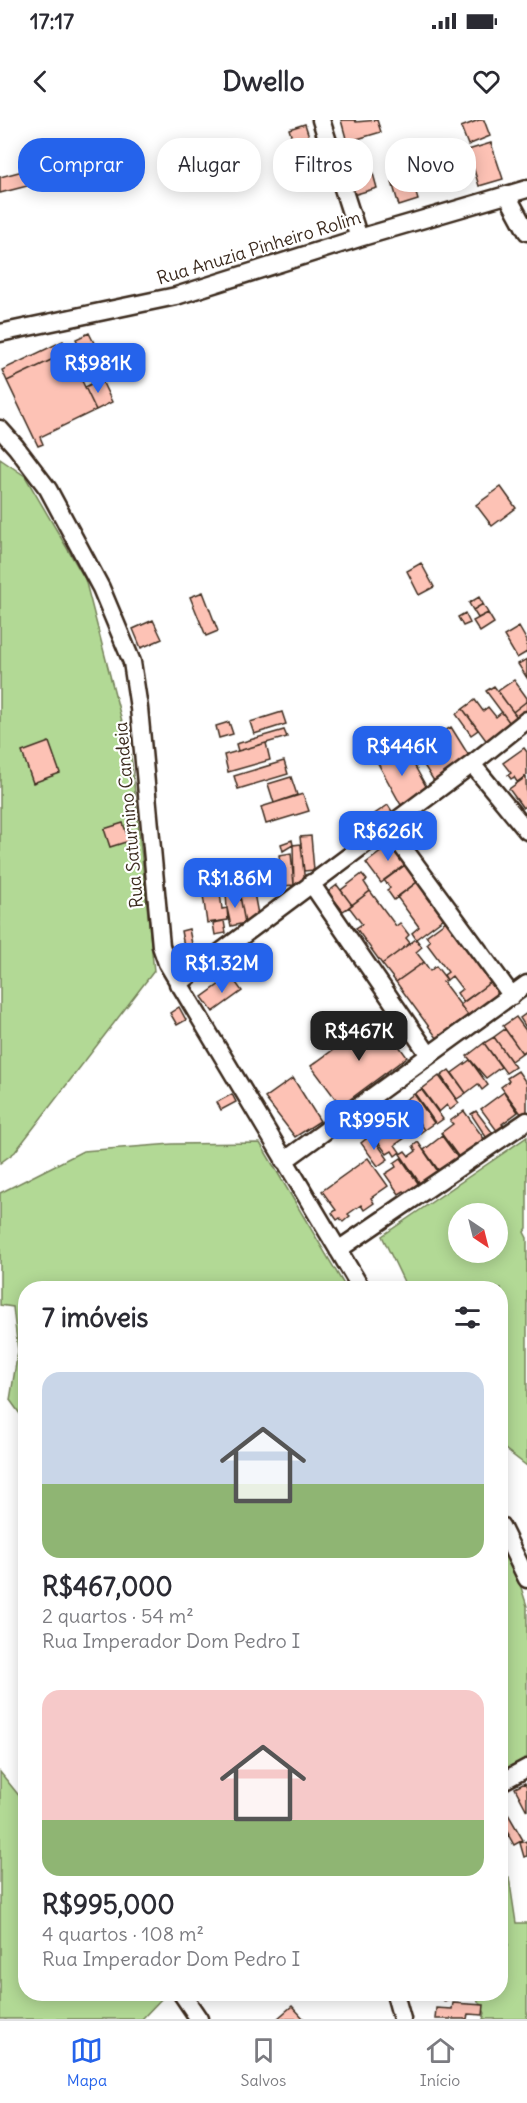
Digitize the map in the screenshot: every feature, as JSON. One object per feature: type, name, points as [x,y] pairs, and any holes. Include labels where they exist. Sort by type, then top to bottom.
[{"type":"street","points":[[321,120],[359,238]]},
{"type":"street","name":"Rua Anuzia Pinheiro Rolim","points":[[0,333],[176,296],[359,238],[527,189]]},
{"type":"street","points":[[507,195],[527,232]]},
{"type":"street","name":"Rua Saturnino Candeia","points":[[0,429],[48,489],[101,588],[132,662],[140,708],[161,946],[178,984],[357,1281]]},
{"type":"street","points":[[178,984],[472,764],[527,720]]},
{"type":"street","points":[[472,764],[527,831]]},
{"type":"street","points":[[388,827],[512,996]]},
{"type":"street","points":[[311,883],[429,1055]]},
{"type":"street","points":[[284,1161],[527,984]]},
{"type":"street","points":[[338,1250],[527,1121]]},
{"type":"street","points":[[508,1540],[527,1579]]},
{"type":"street","points":[[508,1778],[527,1768]]},
{"type":"street","points":[[187,2001],[199,2019]]},
{"type":"street","points":[[397,2001],[402,2019]]},
{"type":"green space","points":[[0,459],[25,476],[85,579],[131,756],[154,971],[15,1152],[0,1163]]},
{"type":"green space","points":[[527,1137],[527,1228],[524,1232],[527,1238],[527,1466],[508,1451],[508,1281],[404,1281],[382,1236]]},
{"type":"green space","points":[[260,1143],[342,1281],[18,1281],[18,1351],[13,1307],[0,1305],[0,1193],[83,1151],[172,1144]]},
{"type":"green space","points":[[18,1351],[18,1411],[10,1400]]},
{"type":"green space","points":[[508,1560],[517,1575],[527,1606],[527,1758],[508,1768]]},
{"type":"green space","points":[[0,1772],[18,1794],[18,2001],[159,2001],[142,2019],[0,2019]]},
{"type":"green space","points":[[509,1877],[516,1923],[527,1923],[527,2019],[483,2019],[485,2013],[478,2001],[508,2001]]},
{"type":"building","points":[[341,120],[355,120],[356,122],[377,120],[381,132],[361,138],[346,138]]},
{"type":"building","points":[[484,120],[490,136],[476,142],[476,138],[465,138],[461,127]]},
{"type":"building","points":[[305,124],[309,138],[292,138],[289,129]]},
{"type":"building","points":[[491,143],[503,179],[479,186],[476,176],[476,148]]},
{"type":"building","points":[[18,172],[18,188],[0,193],[0,177]]},
{"type":"building","points":[[373,174],[377,188],[373,189]]},
{"type":"building","points":[[395,192],[416,192],[418,200],[399,206]]},
{"type":"building","points":[[89,333],[95,345],[82,351],[76,339]]},
{"type":"building","points":[[63,341],[68,352],[7,381],[2,370]]},
{"type":"building","points":[[91,347],[106,377],[93,383],[78,353]]},
{"type":"building","points":[[68,352],[96,410],[40,437],[43,444],[38,446],[7,381]]},
{"type":"building","points":[[101,379],[112,402],[96,410],[85,387]]},
{"type":"building","points":[[501,487],[516,508],[492,526],[476,505]]},
{"type":"building","points":[[421,563],[434,587],[419,595],[407,571]]},
{"type":"building","points":[[203,592],[218,631],[206,636],[190,597]]},
{"type":"building","points":[[479,597],[483,604],[473,610],[469,603]]},
{"type":"building","points":[[483,604],[488,613],[478,618],[473,610]]},
{"type":"building","points":[[465,613],[470,623],[463,626],[458,617]]},
{"type":"building","points":[[488,613],[494,623],[480,632],[473,621]]},
{"type":"building","points":[[153,620],[162,639],[141,648],[133,629]]},
{"type":"building","points":[[519,627],[527,641],[527,652],[517,658],[504,636]]},
{"type":"building","points":[[527,659],[527,678],[518,664]]},
{"type":"building","points":[[514,680],[527,701],[513,712],[498,691]]},
{"type":"building","points":[[494,686],[519,720],[512,726],[486,691]]},
{"type":"building","points":[[475,700],[483,711],[488,707],[496,717],[502,712],[512,726],[488,743],[463,709]]},
{"type":"building","points":[[527,701],[527,715],[519,720],[513,712]]},
{"type":"building","points":[[463,709],[478,730],[471,735],[456,714]]},
{"type":"building","points":[[282,712],[286,724],[254,734],[250,722]]},
{"type":"building","points":[[229,722],[233,734],[219,738],[216,726]]},
{"type":"building","points":[[451,727],[471,759],[434,781],[411,745],[437,729],[440,734]]},
{"type":"building","points":[[284,730],[287,737],[238,751],[236,744]]},
{"type":"building","points":[[49,742],[60,773],[33,783],[22,752]]},
{"type":"building","points":[[266,743],[270,760],[228,772],[224,755]]},
{"type":"building","points":[[524,748],[527,752],[527,775],[517,782],[514,777],[511,779],[508,775],[511,773],[503,763]]},
{"type":"building","points":[[387,751],[392,760],[407,752],[428,790],[401,805],[375,758]]},
{"type":"building","points":[[284,761],[288,774],[238,789],[234,776]]},
{"type":"building","points":[[291,777],[297,795],[274,803],[268,784]]},
{"type":"building","points":[[526,777],[527,804],[523,808],[509,789]]},
{"type":"building","points":[[303,794],[309,811],[266,824],[261,807]]},
{"type":"building","points":[[388,805],[393,813],[378,823],[373,815]]},
{"type":"building","points":[[123,823],[129,841],[110,847],[104,829]]},
{"type":"building","points":[[311,836],[314,870],[304,871],[300,837]]},
{"type":"building","points":[[292,840],[293,845],[283,851],[281,844]]},
{"type":"building","points":[[394,842],[409,862],[381,883],[366,863]]},
{"type":"building","points":[[301,844],[305,884],[294,885],[293,845]]},
{"type":"building","points":[[291,853],[294,885],[282,886],[279,855]]},
{"type":"building","points":[[246,859],[251,879],[241,881],[237,861]]},
{"type":"building","points":[[409,862],[421,879],[394,900],[384,880]]},
{"type":"building","points":[[362,874],[367,880],[364,882],[370,891],[352,905],[341,890]]},
{"type":"building","points":[[421,879],[430,891],[425,894],[430,901],[435,897],[448,915],[416,939],[412,933],[419,927],[397,897]]},
{"type":"building","points":[[337,885],[352,905],[343,911],[328,892]]},
{"type":"building","points":[[239,891],[245,923],[231,926],[226,893]]},
{"type":"building","points":[[370,891],[396,926],[400,923],[409,935],[406,938],[410,943],[382,964],[356,928],[362,924],[349,907]]},
{"type":"building","points":[[220,893],[222,909],[227,908],[228,920],[207,923],[203,895]]},
{"type":"building","points":[[254,893],[259,920],[245,923],[240,896]]},
{"type":"building","points":[[224,921],[226,933],[215,935],[213,923]]},
{"type":"building","points":[[446,921],[450,927],[454,923],[462,933],[457,937],[471,955],[476,952],[483,961],[478,964],[484,972],[488,969],[495,979],[463,1002],[457,993],[462,989],[452,976],[447,980],[444,975],[448,972],[427,944],[430,941],[426,936]]},
{"type":"building","points":[[189,929],[192,944],[184,946],[181,931]]},
{"type":"building","points":[[416,939],[422,947],[416,952],[424,962],[396,982],[382,964]]},
{"type":"building","points":[[424,962],[430,971],[436,966],[447,980],[443,982],[471,1019],[440,1042],[396,982]]},
{"type":"building","points":[[231,976],[242,991],[213,1012],[202,997]]},
{"type":"building","points":[[495,979],[506,993],[471,1019],[460,1005]]},
{"type":"building","points":[[179,1007],[186,1020],[177,1025],[170,1013]]},
{"type":"building","points":[[527,1013],[527,1029],[520,1018]]},
{"type":"building","points":[[378,1017],[407,1057],[341,1106],[311,1066]]},
{"type":"building","points":[[516,1017],[527,1032],[527,1050],[522,1053],[503,1026]]},
{"type":"building","points":[[505,1029],[522,1053],[511,1061],[494,1037]]},
{"type":"building","points":[[494,1037],[515,1067],[506,1073],[484,1043]]},
{"type":"building","points":[[484,1043],[501,1067],[486,1078],[467,1056]]},
{"type":"building","points":[[470,1060],[488,1085],[482,1090],[478,1084],[466,1093],[452,1073]]},
{"type":"building","points":[[449,1070],[466,1093],[457,1099],[441,1076]]},
{"type":"building","points":[[518,1071],[527,1084],[527,1111],[522,1115],[501,1087],[509,1081],[507,1078]]},
{"type":"building","points":[[439,1076],[459,1103],[450,1110],[447,1105],[439,1112],[422,1089]]},
{"type":"building","points":[[293,1078],[320,1121],[295,1137],[265,1098]]},
{"type":"building","points":[[421,1089],[443,1119],[436,1124],[415,1094]]},
{"type":"building","points":[[504,1092],[518,1112],[502,1124],[504,1127],[498,1132],[481,1109]]},
{"type":"building","points":[[232,1094],[236,1102],[221,1110],[217,1102]]},
{"type":"building","points":[[414,1094],[434,1123],[424,1130],[404,1101]]},
{"type":"building","points":[[407,1105],[424,1130],[420,1133],[417,1129],[413,1132],[397,1111]]},
{"type":"building","points":[[394,1108],[412,1133],[395,1145],[400,1152],[395,1156],[392,1151],[387,1154],[367,1127]]},
{"type":"building","points":[[464,1111],[485,1140],[460,1159],[441,1133],[453,1124],[450,1121]]},
{"type":"building","points":[[476,1111],[495,1136],[488,1140],[471,1114]]},
{"type":"building","points":[[371,1135],[388,1159],[378,1166],[361,1143]]},
{"type":"building","points":[[442,1136],[458,1158],[439,1171],[424,1150]]},
{"type":"building","points":[[418,1142],[439,1173],[421,1185],[400,1154],[405,1151],[409,1156],[416,1151],[413,1146]]},
{"type":"building","points":[[368,1158],[388,1186],[371,1198],[374,1203],[364,1210],[361,1205],[348,1214],[350,1216],[343,1222],[340,1218],[337,1220],[332,1213],[336,1210],[322,1191]]},
{"type":"building","points":[[401,1158],[420,1186],[408,1195],[404,1191],[399,1194],[385,1174],[396,1167],[394,1163]]},
{"type":"building","points":[[525,1783],[527,1787],[527,1811],[515,1788]]},
{"type":"building","points":[[508,1814],[523,1840],[514,1845],[508,1834]]},
{"type":"building","points":[[527,1841],[527,1856],[524,1857],[520,1843]]},
{"type":"building","points":[[453,2003],[484,2005],[483,2015],[468,2014],[467,2019],[435,2019],[436,2008],[452,2009]]},
{"type":"building","points":[[292,2006],[304,2019],[277,2019]]}]
